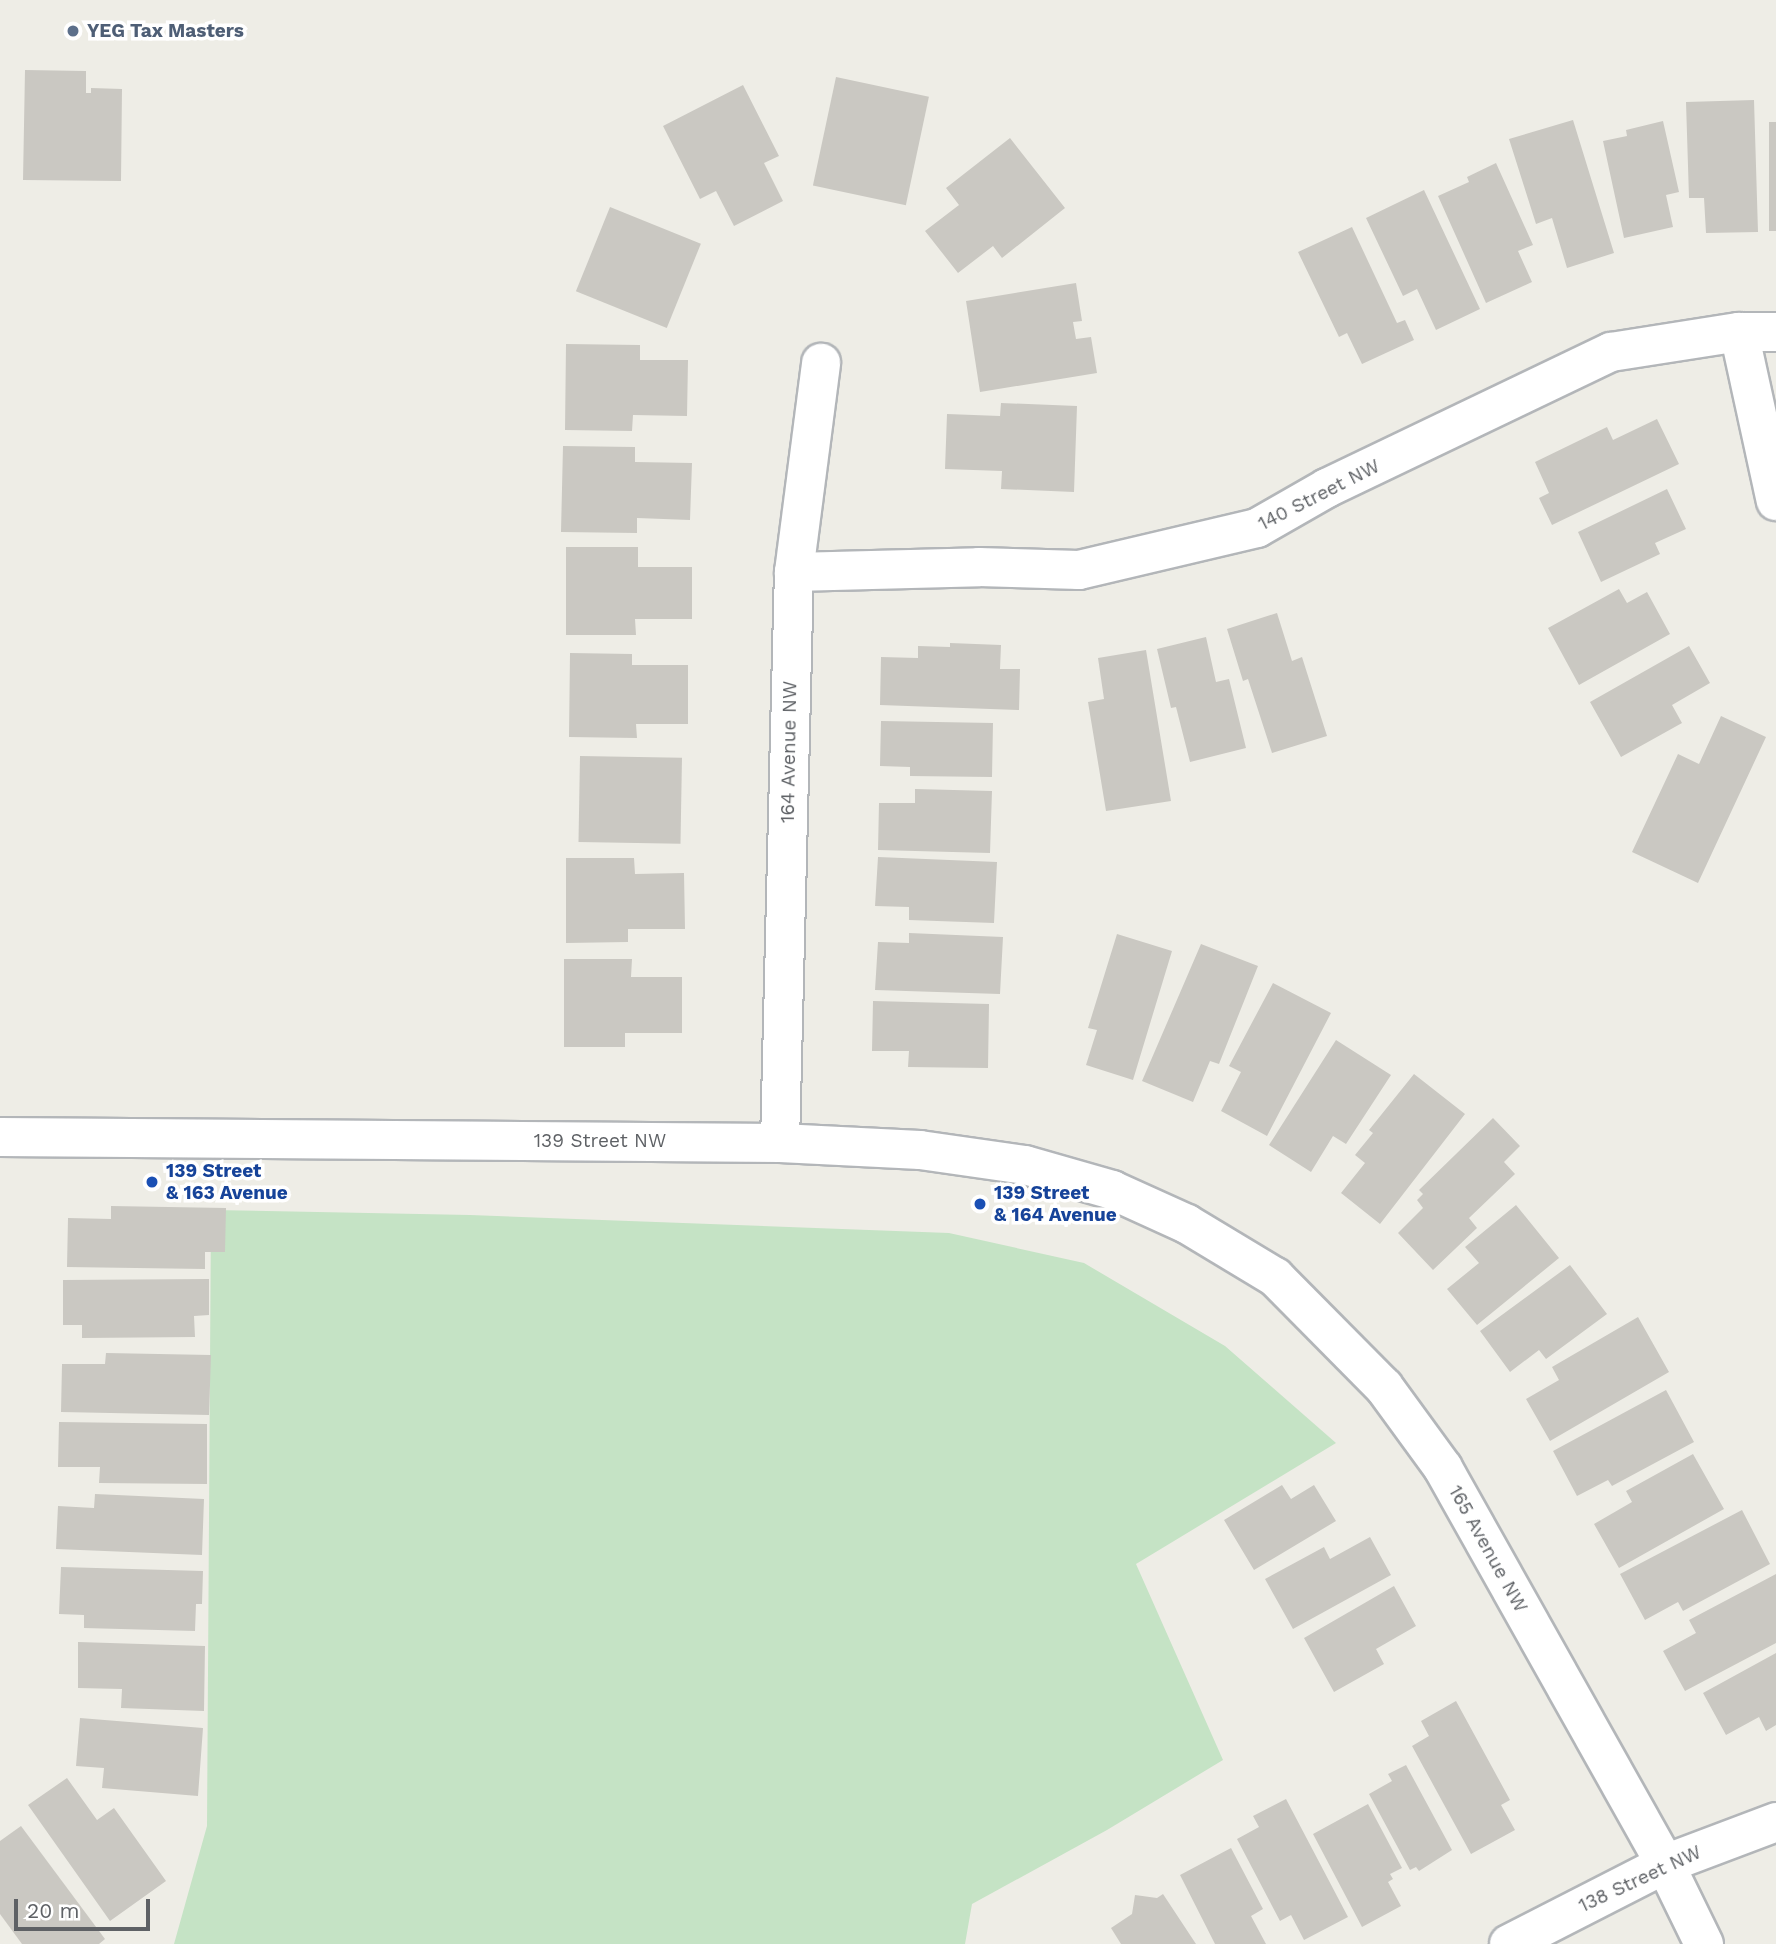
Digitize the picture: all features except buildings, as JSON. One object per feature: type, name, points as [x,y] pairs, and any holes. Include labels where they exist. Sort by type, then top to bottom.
[{"type":"street","name":"140 Street NW","points":[[794,572],[979,567],[1079,570],[1257,528],[1327,488],[1611,352],[1739,332],[1776,332]]},
{"type":"street","points":[[1739,332],[1776,501]]},
{"type":"street","name":"164 Avenue NW","points":[[780,1143],[794,572],[821,363]]},
{"type":"street","name":"139 Street NW","points":[[0,1137],[780,1143],[920,1150],[1025,1166],[1112,1190],[1187,1224]]},
{"type":"street","name":"165 Avenue NW","points":[[1187,1224],[1275,1277],[1384,1387],[1443,1468],[1665,1864],[1704,1944]]},
{"type":"street","name":"138 Street NW","points":[[1508,1944],[1665,1864],[1776,1822]]},
{"type":"green space","points":[[211,1210],[470,1215],[949,1233],[1084,1263],[1225,1346],[1336,1443],[1136,1564],[1223,1760],[1107,1830],[972,1904],[965,1944],[174,1944],[207,1826]]},
{"type":"place","name":"YEG Tax Masters","points":[[73,31]]},
{"type":"place","name":"139 Street & 163 Avenue","points":[[152,1182]]},
{"type":"place","name":"139 Street & 164 Avenue","points":[[980,1204]]}]
